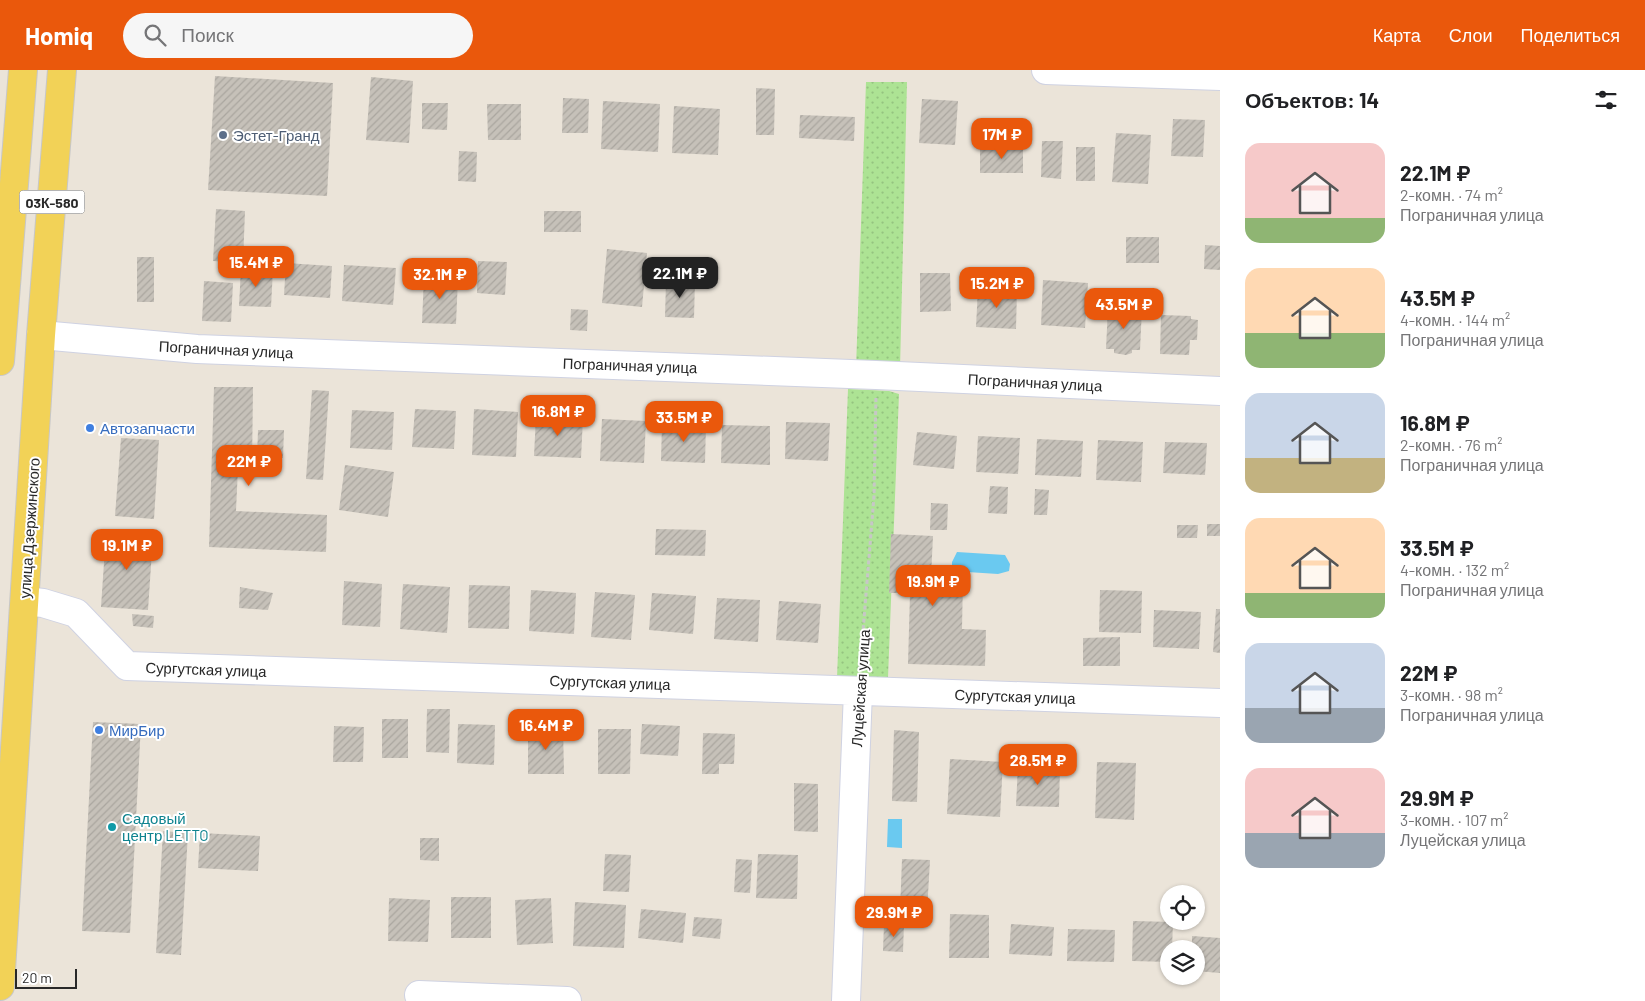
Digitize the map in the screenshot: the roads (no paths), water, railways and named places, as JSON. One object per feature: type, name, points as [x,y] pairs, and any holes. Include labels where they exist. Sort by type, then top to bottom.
[{"type":"main road","name":"03К-580","points":[[0,361],[23,70]]},
{"type":"main road","name":"улица Дзержинского","points":[[0,986],[41,335],[62,70]]},
{"type":"street","points":[[8,70],[20,113]]},
{"type":"street","points":[[1046,70],[1220,76]]},
{"type":"street","name":"Пограничная улица","points":[[41,335],[197,349],[876,375],[1220,391]]},
{"type":"street","name":"Сургутская улица","points":[[25,601],[43,603],[76,614],[127,666],[1220,703]]},
{"type":"street","name":"Луцейская улица","points":[[846,1001],[858,691]]},
{"type":"street","points":[[419,995],[567,1001]]},
{"type":"water","points":[[957,552],[1005,555],[1010,564],[1009,571],[998,574],[952,571],[952,562]]},
{"type":"water","points":[[888,819],[902,819],[902,848],[887,847]]},
{"type":"place","name":"Эстет-Гранд","points":[[223,135]]},
{"type":"place","name":"Автозапчасти","points":[[90,428]]},
{"type":"place","name":"МирБир","points":[[99,730]]},
{"type":"place","name":"Садовый центр LETTO","points":[[112,827]]}]
